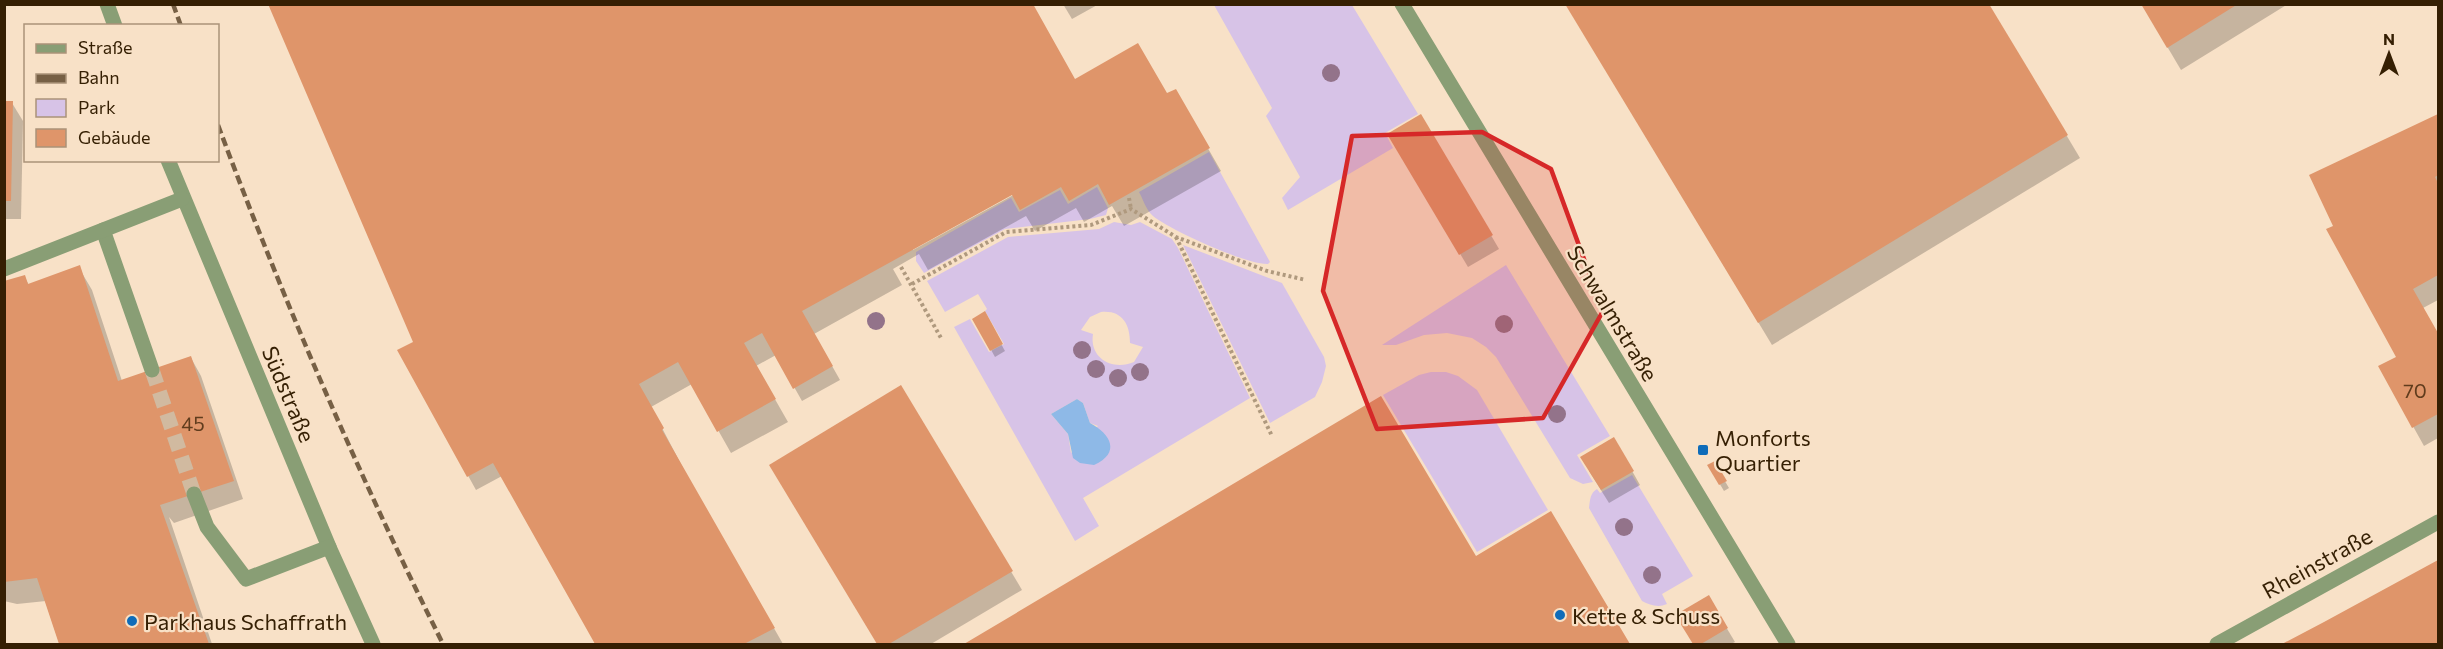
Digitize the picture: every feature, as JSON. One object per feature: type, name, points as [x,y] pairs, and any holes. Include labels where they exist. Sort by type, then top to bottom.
[{"type":"street","points":[[107,4],[114,24]]},
{"type":"street","name":"Schwalmstraße","points":[[1402,4],[1788,645]]},
{"type":"street","name":"Südstraße","points":[[169,162],[182,199],[329,547],[373,645]]},
{"type":"street","points":[[4,269],[182,199]]},
{"type":"street","points":[[103,230],[152,370]]},
{"type":"street","points":[[194,494],[207,527],[246,579],[329,547]]},
{"type":"street","name":"Rheinstraße","points":[[2217,645],[2439,522]]},
{"type":"path","points":[[1129,198],[1131,209],[1176,237],[1267,271],[1306,280]]},
{"type":"path","points":[[912,284],[1006,232],[1091,225],[1131,209]]},
{"type":"path","points":[[1176,237],[1272,436]]},
{"type":"path","points":[[901,267],[940,338]]},
{"type":"highlighted area","points":[[1482,132],[1551,169],[1603,311],[1543,418],[1377,429],[1323,291],[1352,136]]},
{"type":"green space","points":[[1214,5],[1352,5],[1418,114],[1385,133],[1393,148],[1288,210],[1282,198],[1300,177],[1266,116],[1272,108]]},
{"type":"green space","points":[[1209,152],[1270,262],[1268,264],[1244,259],[1191,238],[1153,216],[1147,208],[1139,192]]},
{"type":"green space","points":[[1097,187],[1108,208],[1106,215],[1005,229],[924,273],[916,261],[916,252],[1011,198],[1019,212],[1060,190],[1068,204]]},
{"type":"green space","points":[[1114,222],[1131,225],[1140,222],[1172,239],[1250,398],[1083,498],[1099,526],[1075,541],[954,327],[970,319],[989,352],[1004,344],[985,311],[987,309],[978,294],[945,312],[927,281],[1008,237],[1099,229]],"holes":[[[1101,312],[1114,313],[1119,316],[1126,324],[1130,343],[1143,347],[1134,362],[1118,365],[1104,361],[1095,350],[1093,334],[1081,330],[1090,317]],[[1077,399],[1083,403],[1090,423],[1098,426],[1071,453],[1068,434],[1051,414]]]},
{"type":"green space","points":[[1183,245],[1282,283],[1324,357],[1326,366],[1315,397],[1270,423]]},
{"type":"green space","points":[[1506,265],[1610,436],[1577,455],[1593,482],[1583,484],[1570,478],[1496,357],[1486,347],[1472,338],[1447,333],[1424,335],[1396,345],[1382,345]]},
{"type":"green space","points":[[1446,372],[1458,376],[1477,390],[1548,510],[1477,552],[1383,395],[1419,375]]},
{"type":"green space","points":[[1632,475],[1693,576],[1662,594],[1667,604],[1660,606],[1642,601],[1589,508],[1591,497],[1597,489],[1600,493]]},
{"type":"water","points":[[1077,399],[1083,403],[1090,423],[1108,438],[1110,444],[1108,455],[1094,465],[1080,463],[1073,458],[1068,434],[1051,414]]},
{"type":"building","points":[[268,4],[1033,4],[1075,79],[1138,43],[1167,93],[1176,89],[1210,148],[1109,205],[1098,184],[1069,201],[1061,187],[1020,210],[1012,195],[802,311],[833,366],[793,389],[762,333],[744,343],[776,399],[717,432],[678,362],[639,384],[664,428],[662,430],[775,628],[744,644],[595,644],[493,463],[467,477],[397,350],[413,342]]},
{"type":"building","points":[[1565,4],[1989,4],[2068,135],[1758,323]]},
{"type":"building","points":[[2141,4],[2238,4],[2167,48]]},
{"type":"building","points":[[4,101],[13,101],[11,201],[4,201]]},
{"type":"building","points":[[1421,114],[1493,235],[1459,255],[1387,134]]},
{"type":"building","points":[[2438,114],[2438,175],[2435,177],[2438,183],[2438,275],[2413,289],[2438,333],[2438,414],[2412,428],[2378,366],[2396,357],[2326,229],[2333,226],[2309,175]]},
{"type":"building","points":[[80,265],[118,381],[191,356],[234,481],[160,505],[209,644],[59,644],[37,578],[4,582],[4,281],[25,275],[28,284]]},
{"type":"building","points":[[985,311],[1003,344],[990,351],[972,319]]},
{"type":"building","points":[[901,385],[1013,571],[889,644],[877,644],[769,465]]},
{"type":"building","points":[[1381,396],[1476,556],[1551,511],[1630,644],[964,644]]},
{"type":"building","points":[[1614,437],[1634,471],[1601,490],[1580,457]]},
{"type":"building","points":[[1715,461],[1727,481],[1719,485],[1707,465]]},
{"type":"building","points":[[2438,560],[2438,644],[2282,644],[2324,622]]},
{"type":"building","points":[[1709,595],[1728,628],[1701,644],[1693,644],[1675,615]]},
{"type":"tunnel","points":[[152,370],[194,494]]},
{"type":"railway","points":[[173,4],[180,24]]},
{"type":"railway","points":[[219,128],[269,257],[352,453],[443,644]]},
{"type":"place","name":"Monforts Quartier","points":[[1703,450]]},
{"type":"place","name":"Kette & Schuss","points":[[1560,615]]},
{"type":"place","name":"Parkhaus Schaffrath","points":[[132,621]]}]
